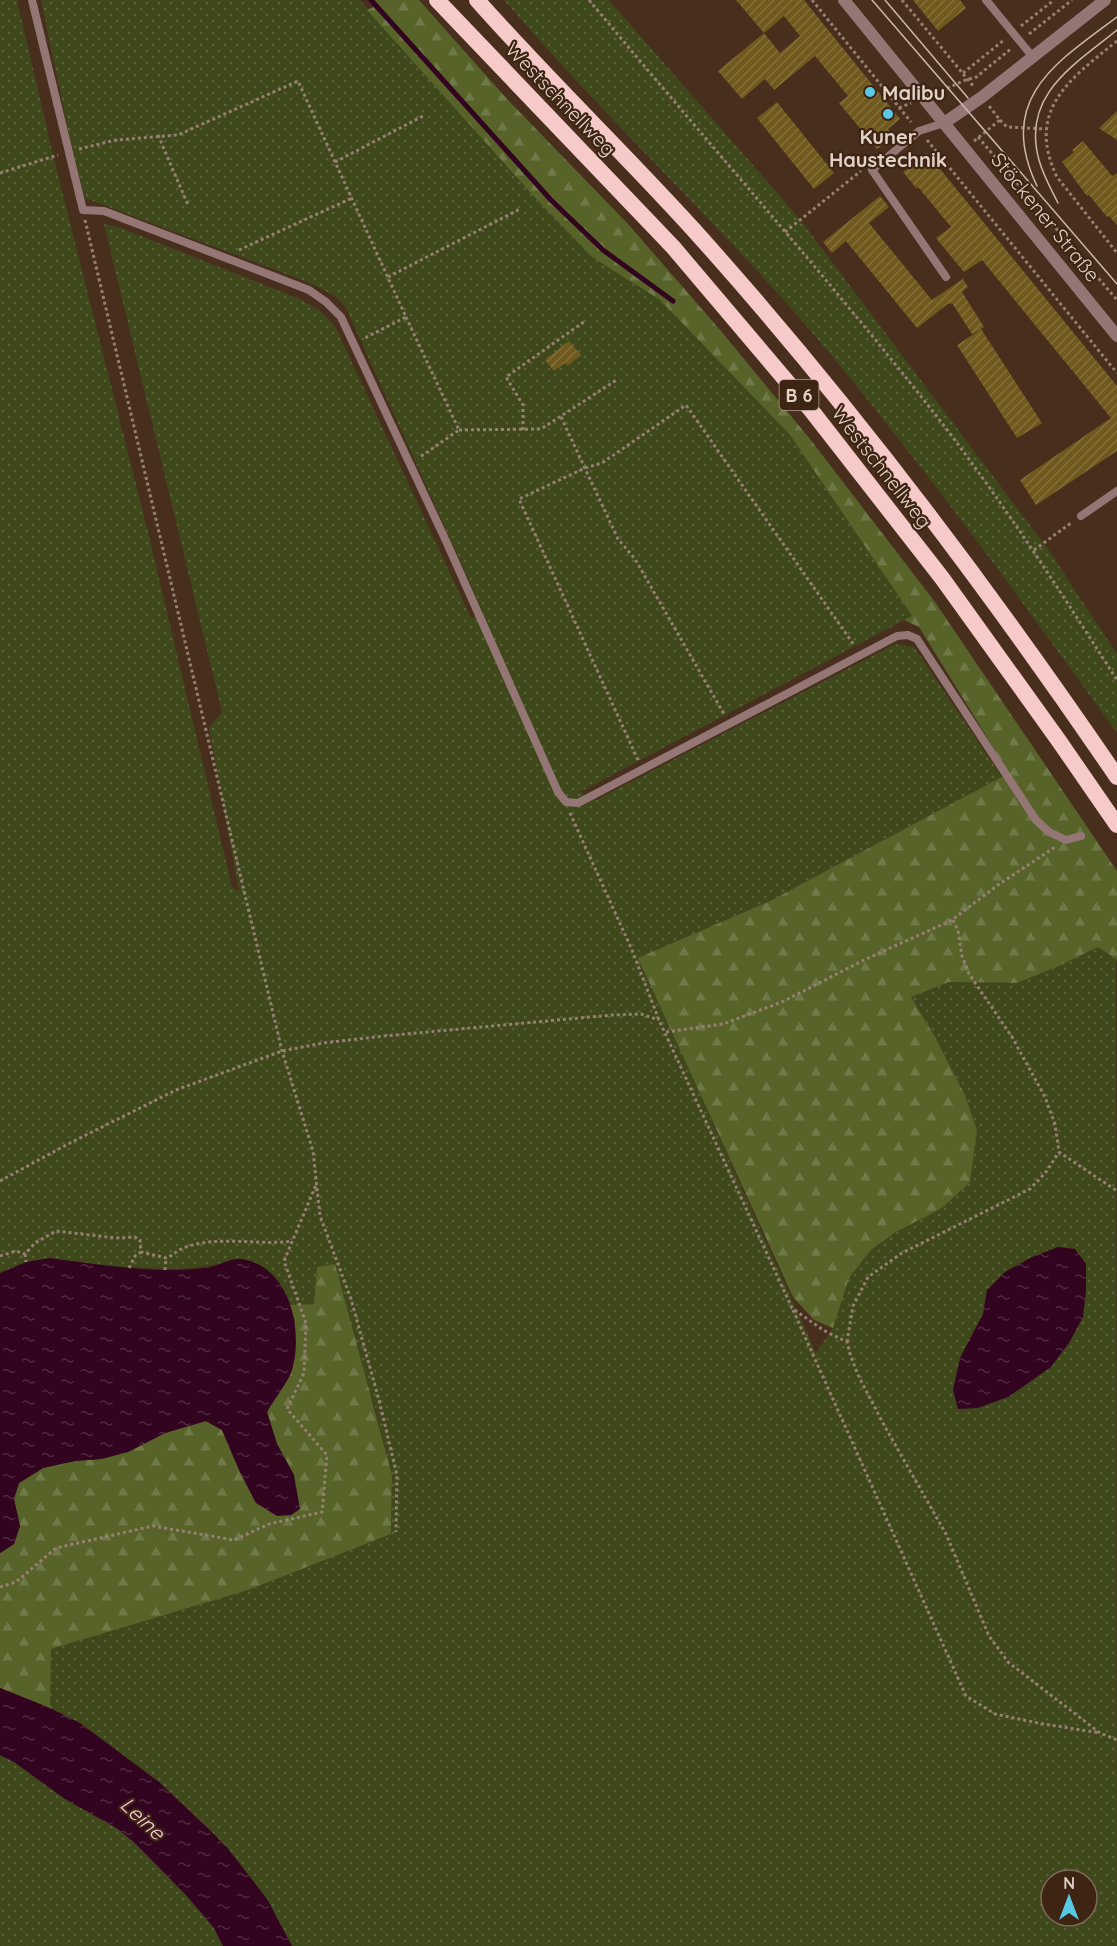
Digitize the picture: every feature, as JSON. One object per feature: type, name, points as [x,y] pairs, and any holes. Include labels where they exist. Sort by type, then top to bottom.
[{"type":"highway","name":"Westschnellweg","points":[[437,0],[673,247],[812,410],[942,578],[1117,825]]},
{"type":"highway","name":"Westschnellweg","points":[[477,0],[691,227],[834,394],[999,608],[1117,777]]},
{"type":"street","name":"Stöckener Straße","points":[[844,0],[1117,336]]},
{"type":"street","points":[[944,123],[982,97],[1105,0]]},
{"type":"lane","points":[[32,0],[83,210],[104,211],[225,256],[309,291],[326,302],[341,317],[558,792],[566,802],[578,803],[859,655],[897,636],[908,634],[917,639],[1036,820],[1049,832],[1066,840],[1081,836]]},
{"type":"lane","points":[[986,0],[1032,56]]},
{"type":"lane","points":[[944,123],[919,131],[872,170],[946,277]]},
{"type":"lane","points":[[1081,516],[1117,490]]},
{"type":"path","points":[[589,0],[938,418],[1034,550],[1117,680]]},
{"type":"path","points":[[812,0],[1117,373]]},
{"type":"path","points":[[902,0],[968,79]]},
{"type":"path","points":[[1117,41],[1074,75],[1065,86],[1055,99],[1046,129],[1047,153],[1057,177],[1117,253]]},
{"type":"path","points":[[0,173],[116,140],[178,135],[298,81],[459,430]]},
{"type":"path","points":[[335,162],[423,116]]},
{"type":"path","points":[[1000,120],[1007,127],[1046,129]]},
{"type":"path","points":[[158,135],[188,205]]},
{"type":"path","points":[[978,137],[1117,300]]},
{"type":"path","points":[[785,232],[865,167],[872,170]]},
{"type":"path","points":[[225,256],[352,198]]},
{"type":"path","points":[[388,277],[520,209]]},
{"type":"path","points":[[83,210],[282,1051],[313,1150],[320,1216],[351,1299],[380,1400],[397,1475],[396,1532]]},
{"type":"path","points":[[353,344],[406,317]]},
{"type":"path","points":[[523,430],[523,405],[506,377],[585,321]]},
{"type":"path","points":[[410,464],[459,430],[541,429],[618,379]]},
{"type":"path","points":[[643,770],[519,499],[585,468],[602,463],[686,405],[852,640],[859,655]]},
{"type":"path","points":[[561,417],[618,539],[635,559],[729,723]]},
{"type":"path","points":[[1034,550],[1081,516]]},
{"type":"path","points":[[566,802],[632,950],[658,1020],[666,1032],[792,1308],[966,1695],[995,1714],[1100,1733],[1117,1740]]},
{"type":"path","points":[[666,1032],[723,1024],[782,1002],[864,960],[952,920],[998,885],[1066,840]]},
{"type":"path","points":[[952,920],[958,931],[962,956],[969,974],[1012,1037],[1045,1097],[1055,1124],[1059,1152],[1046,1172],[1030,1189],[902,1253],[868,1277],[853,1306],[847,1342],[850,1357],[859,1377],[946,1534],[989,1636],[1008,1662],[1100,1733]]},
{"type":"path","points":[[0,1181],[176,1090],[282,1051],[323,1043],[395,1035],[612,1015],[641,1014],[658,1020]]},
{"type":"path","points":[[1059,1152],[1117,1191]]},
{"type":"path","points":[[0,1587],[16,1582],[56,1548],[153,1526],[234,1540],[269,1524],[322,1512],[327,1455],[287,1409],[304,1373],[306,1323],[284,1261],[317,1184]]},
{"type":"path","points":[[26,1262],[25,1254],[35,1243],[56,1231],[116,1238],[135,1237],[140,1240],[141,1252]]},
{"type":"path","points":[[129,1268],[135,1256],[141,1252],[166,1258],[184,1247],[207,1242],[292,1241]]},
{"type":"path","points":[[0,1256],[16,1251],[25,1254]]},
{"type":"path","points":[[165,1270],[166,1258]]},
{"type":"path","points":[[792,1308],[823,1330],[847,1342]]},
{"type":"green space","points":[[0,0],[17,0],[55,163],[149,536],[232,887],[239,891],[209,728],[222,712],[104,224],[121,228],[300,299],[319,310],[335,326],[471,618],[483,612],[346,308],[335,296],[310,283],[85,198],[70,139],[41,0],[360,0],[537,200],[592,257],[660,300],[790,435],[912,616],[580,792],[596,800],[895,644],[914,647],[1002,777],[770,901],[639,958],[816,1353],[833,1328],[849,1278],[871,1250],[970,1182],[977,1130],[965,1095],[934,1035],[911,997],[949,982],[1017,983],[1098,947],[1116,959],[1117,1946],[291,1946],[267,1899],[210,1829],[159,1782],[80,1723],[50,1708],[51,1649],[248,1590],[391,1534],[392,1475],[374,1404],[317,1267],[314,1304],[289,1305],[284,1290],[238,1258],[193,1268],[77,1267],[5,1270],[0,1273]],"holes":[[[1058,1247],[1075,1249],[1085,1264],[1086,1291],[1051,1366],[1008,1397],[960,1358],[983,1314]]]},
{"type":"green space","points":[[374,0],[419,0],[507,99],[629,225],[721,331],[810,439],[935,602],[1117,871],[1117,962],[1098,947],[1017,983],[949,982],[911,997],[934,1035],[965,1095],[977,1130],[970,1182],[942,1208],[896,1232],[871,1250],[849,1278],[833,1328],[814,1320],[793,1297],[638,958],[770,901],[1009,773],[919,627],[904,620],[912,616],[790,435],[660,300],[592,257],[537,200],[367,10],[378,5]]},
{"type":"green space","points":[[504,0],[609,0],[799,218],[1050,552],[1117,654],[1117,733],[944,498],[836,361],[755,269],[544,46]]},
{"type":"green space","points":[[335,1264],[392,1475],[391,1534],[248,1590],[51,1649],[50,1708],[0,1688],[0,1553],[14,1544],[20,1526],[14,1499],[19,1483],[43,1468],[75,1461],[101,1459],[128,1452],[165,1433],[206,1421],[222,1430],[256,1503],[294,1475],[277,1444],[267,1412],[277,1393],[295,1321],[289,1305],[314,1304],[317,1267]]},
{"type":"green space","points":[[0,1755],[14,1762],[65,1799],[118,1829],[135,1843],[186,1895],[214,1928],[223,1946],[0,1946]]},
{"type":"water","points":[[1058,1247],[1075,1249],[1086,1264],[1083,1317],[1069,1343],[1051,1367],[1008,1397],[978,1408],[958,1409],[953,1390],[960,1358],[983,1314],[987,1290],[1005,1272],[1032,1257]]},
{"type":"water","points":[[50,1258],[164,1270],[202,1268],[240,1259],[257,1264],[271,1273],[282,1287],[290,1303],[296,1339],[291,1373],[267,1412],[277,1444],[294,1475],[300,1509],[291,1515],[277,1516],[256,1503],[222,1430],[206,1421],[165,1433],[128,1452],[101,1459],[75,1461],[43,1468],[19,1483],[14,1499],[20,1526],[14,1544],[0,1553],[0,1273],[26,1262]]},
{"type":"water","name":"Leine","points":[[0,1688],[80,1723],[159,1782],[226,1846],[267,1899],[292,1946],[223,1946],[214,1928],[186,1895],[135,1843],[118,1829],[65,1799],[14,1762],[0,1755]]},
{"type":"building","points":[[736,0],[804,0],[900,119],[888,129],[894,136],[877,149],[839,103],[848,96],[815,56],[774,90],[765,79],[742,99],[718,71],[764,33]],"holes":[[[784,16],[800,36],[780,53],[764,33]]]},
{"type":"building","points":[[913,0],[960,0],[966,8],[938,31]]},
{"type":"building","points":[[777,102],[834,173],[814,189],[757,118]]},
{"type":"building","points":[[1117,111],[1117,140],[1099,128]]},
{"type":"building","points":[[1083,141],[1112,176],[1117,173],[1117,225],[1109,216],[1107,217],[1089,195],[1087,196],[1062,162]]},
{"type":"building","points":[[927,153],[1117,386],[1117,451],[1036,505],[1020,480],[1111,418],[982,260],[964,272],[936,238],[951,227],[903,172]]},
{"type":"building","points":[[880,196],[889,207],[869,223],[932,300],[963,279],[968,287],[962,292],[984,327],[981,329],[1042,423],[1017,438],[957,345],[980,330],[972,334],[952,303],[917,328],[846,241],[832,253],[823,242]]},
{"type":"building","points":[[569,341],[581,355],[567,366],[565,363],[554,371],[545,360]]},
{"type":"waterway","points":[[371,0],[551,200],[603,250],[673,301]]},
{"type":"tram line","points":[[872,0],[1117,284]]},
{"type":"tram line","points":[[885,0],[968,98]]},
{"type":"tram line","points":[[1037,186],[1026,156],[1023,129],[1028,106],[1038,86],[1054,68],[1117,17]]},
{"type":"tram line","points":[[1058,203],[1039,160],[1035,137],[1038,117],[1044,100],[1055,84],[1069,69],[1117,30]]},
{"type":"place","name":"Malibu","points":[[870,92]]},
{"type":"place","name":"Kuner Haustechnik","points":[[888,114]]}]
